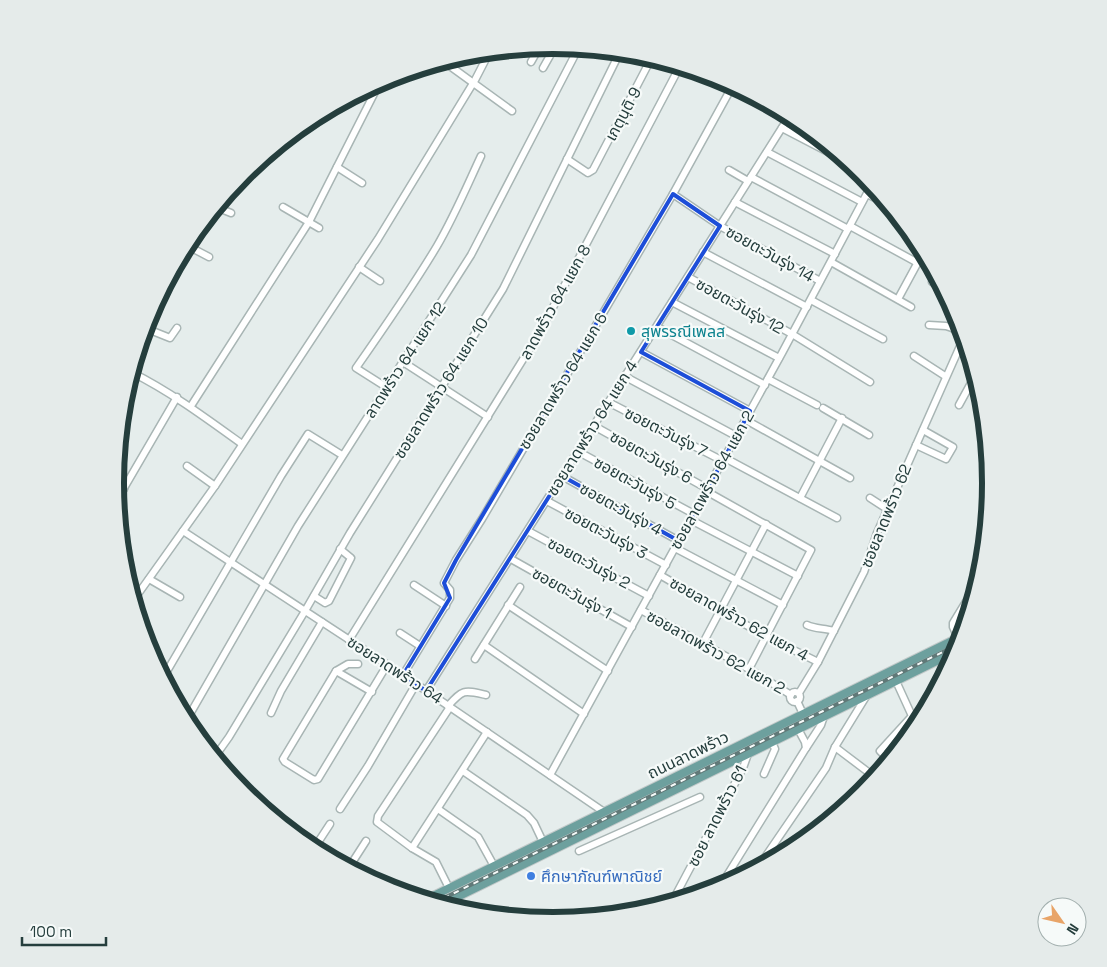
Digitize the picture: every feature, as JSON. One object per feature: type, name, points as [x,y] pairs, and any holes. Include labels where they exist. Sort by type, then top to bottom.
[{"type":"main road","name":"ถนนลาดพร้าว","points":[[433,896],[954,640]]},
{"type":"main road","name":"ถนนลาดพร้าว","points":[[450,901],[947,656]]},
{"type":"main road","points":[[891,671],[896,681]]},
{"type":"main road","points":[[604,812],[610,822]]},
{"type":"street","points":[[543,68],[551,54]]},
{"type":"street","points":[[531,62],[535,55]]},
{"type":"street","name":"ลาดพร้าว 64 แยก 12","points":[[190,713],[298,526],[402,362],[432,319],[471,255],[575,55]]},
{"type":"street","name":"ซอยลาดพร้าว 64 แยก 10","points":[[218,752],[314,596],[340,549],[503,289],[617,58]]},
{"type":"street","points":[[138,595],[215,486],[359,267],[474,83],[486,59]]},
{"type":"street","name":"เกตุนุติ 9","points":[[567,158],[588,173],[593,170],[648,64]]},
{"type":"street","points":[[450,66],[512,111]]},
{"type":"street","name":"ลาดพร้าว 64 แยก 8","points":[[349,640],[540,332],[677,72]]},
{"type":"street","name":"ซอยลาดพร้าว 64 แยก 6","points":[[446,606],[450,598],[450,590],[444,583],[452,568],[673,194],[730,91]]},
{"type":"street","points":[[191,406],[309,222],[375,93]]},
{"type":"street","name":"ซอยลาดพร้าว 64 แยก 4","points":[[426,691],[786,122]]},
{"type":"street","points":[[782,128],[824,150]]},
{"type":"street","points":[[767,152],[862,202]]},
{"type":"street","points":[[386,387],[356,368],[437,246],[482,156]]},
{"type":"street","points":[[337,168],[362,183]]},
{"type":"street","points":[[729,170],[918,263]]},
{"type":"street","name":"ซอยตะวันรุ่ง 14","points":[[673,194],[720,226],[820,281]]},
{"type":"street","points":[[867,194],[875,198]]},
{"type":"street","name":"ซอยลาดพร้าว 64 แยก 2","points":[[550,776],[746,420],[831,262],[847,227],[867,194]]},
{"type":"street","points":[[735,202],[835,254]]},
{"type":"street","points":[[283,208],[319,228]]},
{"type":"street","points":[[223,209],[231,213]]},
{"type":"street","points":[[194,249],[210,257]]},
{"type":"street","points":[[704,252],[807,307]]},
{"type":"street","points":[[898,300],[920,259]]},
{"type":"street","points":[[831,262],[911,307]]},
{"type":"street","points":[[359,267],[380,281]]},
{"type":"street","name":"ซอยตะวันรุ่ง 12","points":[[688,277],[792,334],[870,382]]},
{"type":"street","points":[[811,300],[883,339]]},
{"type":"street","points":[[672,302],[779,358]]},
{"type":"street","points":[[929,326],[946,326],[955,330]]},
{"type":"street","points":[[657,327],[842,418],[869,435]]},
{"type":"street","points":[[152,331],[170,338],[177,328]]},
{"type":"street","name":"ซอยลาดพร้าว 62","points":[[797,701],[800,698],[799,693],[818,662],[864,572],[876,533],[960,345]]},
{"type":"street","points":[[641,352],[750,411]]},
{"type":"street","points":[[914,356],[946,376]]},
{"type":"street","points":[[402,362],[488,417]]},
{"type":"street","points":[[137,375],[191,406],[242,444]]},
{"type":"street","points":[[624,376],[736,436]]},
{"type":"street","points":[[959,405],[971,383]]},
{"type":"street","points":[[124,489],[177,397]]},
{"type":"street","name":"ซอยตะวันรุ่ง 7","points":[[608,402],[800,498],[836,518]]},
{"type":"street","points":[[800,498],[842,418]]},
{"type":"street","points":[[746,420],[850,478]]},
{"type":"street","name":"ซอยตะวันรุ่ง 6","points":[[594,426],[811,550],[798,576]]},
{"type":"street","points":[[916,445],[946,459],[953,447],[923,430]]},
{"type":"street","points":[[167,671],[230,562],[308,434],[342,455]]},
{"type":"street","name":"ซอยตะวันรุ่ง 5","points":[[577,451],[751,552],[798,576]]},
{"type":"street","points":[[187,466],[215,486]]},
{"type":"street","name":"ซอยตะวันรุ่ง 4","points":[[562,476],[736,580],[783,605]]},
{"type":"street","points":[[870,498],[887,509]]},
{"type":"street","name":"ซอยตะวันรุ่ง 3","points":[[547,501],[666,565]]},
{"type":"street","points":[[703,643],[766,524]]},
{"type":"street","name":"ซอยลาดพร้าว 64","points":[[183,531],[388,665],[604,812]]},
{"type":"street","name":"ซอยตะวันรุ่ง 2","points":[[528,531],[649,596]]},
{"type":"street","points":[[314,596],[325,603],[328,601],[351,558],[340,549]]},
{"type":"street","name":"ซอยตะวันรุ่ง 1","points":[[511,559],[632,627]]},
{"type":"street","name":"ซอยลาดพร้าว 62 แยก 4","points":[[660,575],[767,637],[818,662]]},
{"type":"street","points":[[750,669],[798,576]]},
{"type":"street","points":[[150,579],[180,597]]},
{"type":"street","points":[[402,675],[446,606],[414,585]]},
{"type":"street","points":[[475,659],[520,587]]},
{"type":"street","points":[[957,631],[953,627],[953,623],[968,599]]},
{"type":"street","points":[[508,605],[608,671]]},
{"type":"street","name":"ซอยลาดพร้าว 62 แยก 2","points":[[641,610],[750,669],[791,694]]},
{"type":"street","points":[[271,713],[281,691],[322,622]]},
{"type":"street","points":[[807,625],[834,631]]},
{"type":"street","points":[[400,633],[420,646]]},
{"type":"street","points":[[484,645],[584,714]]},
{"type":"street","points":[[358,664],[348,664],[336,671],[283,759],[314,780],[318,779],[388,665]]},
{"type":"street","points":[[336,671],[372,692]]},
{"type":"street","points":[[885,756],[880,751],[912,716],[896,681]]},
{"type":"street","points":[[340,809],[368,766],[416,684]]},
{"type":"street","points":[[449,888],[436,862],[379,825],[377,822],[378,816],[449,706],[459,694],[466,692],[486,695]]},
{"type":"street","points":[[799,693],[794,692],[791,694],[791,699],[797,701],[803,714]]},
{"type":"street","points":[[765,858],[826,768],[836,747],[867,696]]},
{"type":"street","points":[[726,877],[821,725],[824,716]]},
{"type":"street","points":[[798,729],[806,748]]},
{"type":"street","points":[[412,848],[487,732]]},
{"type":"street","points":[[764,774],[775,748],[772,742]]},
{"type":"street","points":[[836,747],[870,774]]},
{"type":"street","name":"ซอย ลาดพร้าว 61","points":[[676,896],[743,768],[748,754]]},
{"type":"street","points":[[463,771],[527,815],[544,842]]},
{"type":"street","points":[[579,851],[700,797]]},
{"type":"street","points":[[438,809],[478,837],[494,866]]},
{"type":"street","points":[[318,843],[330,824]]},
{"type":"street","points":[[351,863],[366,841]]},
{"type":"highlighted area","points":[[673,194],[720,226],[641,352],[750,411],[679,541],[562,476],[426,691],[403,675],[450,598],[444,583]]},
{"type":"railway","points":[[442,899],[951,648]]},
{"type":"place","name":"สุพรรณีเพลส","points":[[631,331]]},
{"type":"place","name":"ศึกษาภัณฑ์พาณิชย์","points":[[531,876]]}]
